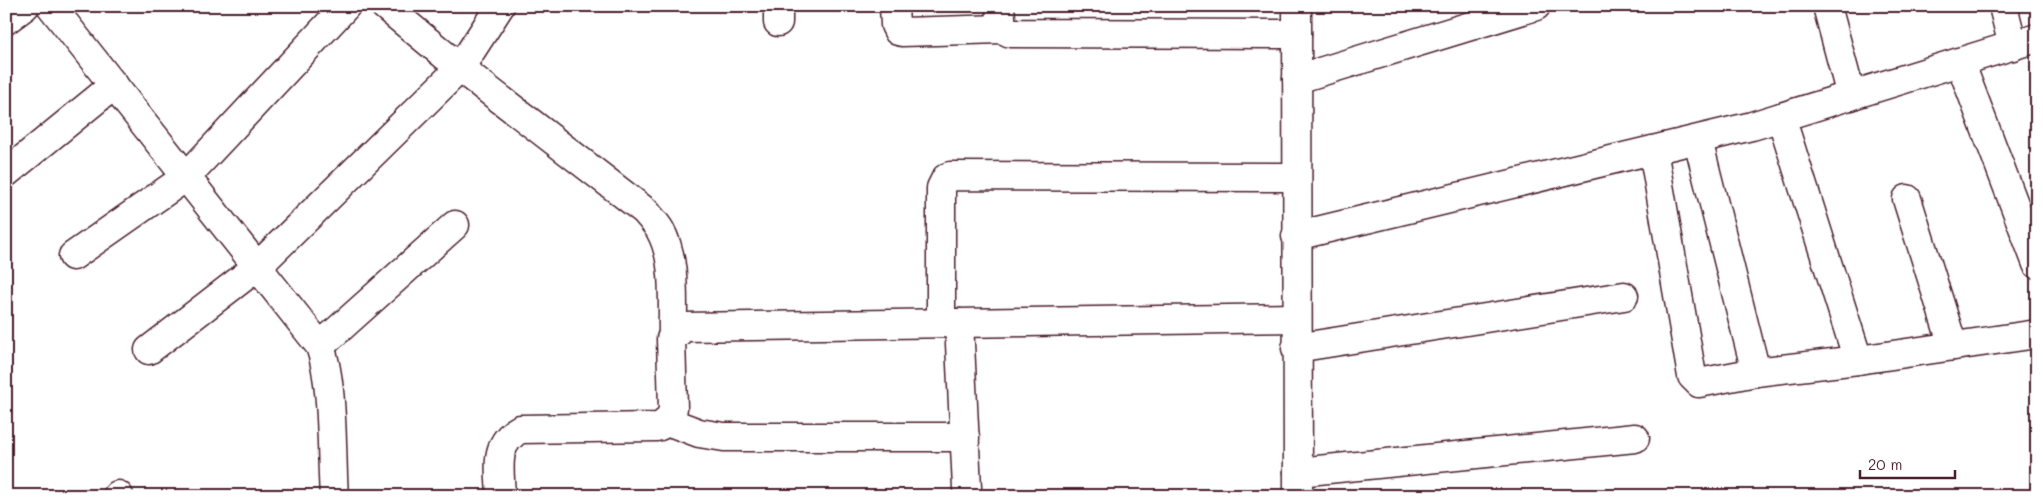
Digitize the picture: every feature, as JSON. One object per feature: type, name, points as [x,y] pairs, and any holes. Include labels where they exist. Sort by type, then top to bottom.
[{"type":"street","points":[[6,20],[25,6]]},
{"type":"street","points":[[51,6],[320,346],[325,360],[329,392],[334,496]]},
{"type":"street","points":[[73,256],[186,177],[346,6]]},
{"type":"street","points":[[385,6],[460,68],[645,211],[660,230],[668,252],[671,277],[673,336],[671,342],[673,408],[667,420],[661,427],[520,429],[508,436],[502,444],[500,458],[501,496]]},
{"type":"street","points":[[149,350],[257,267],[460,68],[500,6]]},
{"type":"street","points":[[894,6],[895,25],[898,31],[902,32],[1001,18],[1010,33],[1297,34]]},
{"type":"street","points":[[1297,6],[1296,348],[1298,484],[1635,438]]},
{"type":"street","points":[[1296,79],[1536,6]]},
{"type":"street","points":[[1827,6],[1850,96]]},
{"type":"street","points":[[1296,236],[1698,140],[1781,117],[2025,42],[2003,6]]},
{"type":"street","points":[[1960,62],[2037,264]]},
{"type":"street","points":[[6,173],[114,85]]},
{"type":"street","points":[[1781,117],[1858,360]]},
{"type":"street","points":[[1698,140],[1756,372]]},
{"type":"street","points":[[1653,150],[1692,376],[1699,383],[1756,372],[1858,360],[2037,334]]},
{"type":"street","points":[[967,488],[965,437],[950,323],[941,188],[946,178],[1296,177]]},
{"type":"street","points":[[1907,199],[1953,346]]},
{"type":"street","points":[[320,346],[455,225]]},
{"type":"street","points":[[1296,348],[1624,296]]},
{"type":"street","points":[[673,336],[684,326],[1296,318]]},
{"type":"street","points":[[667,420],[698,433],[724,437],[965,437]]}]
